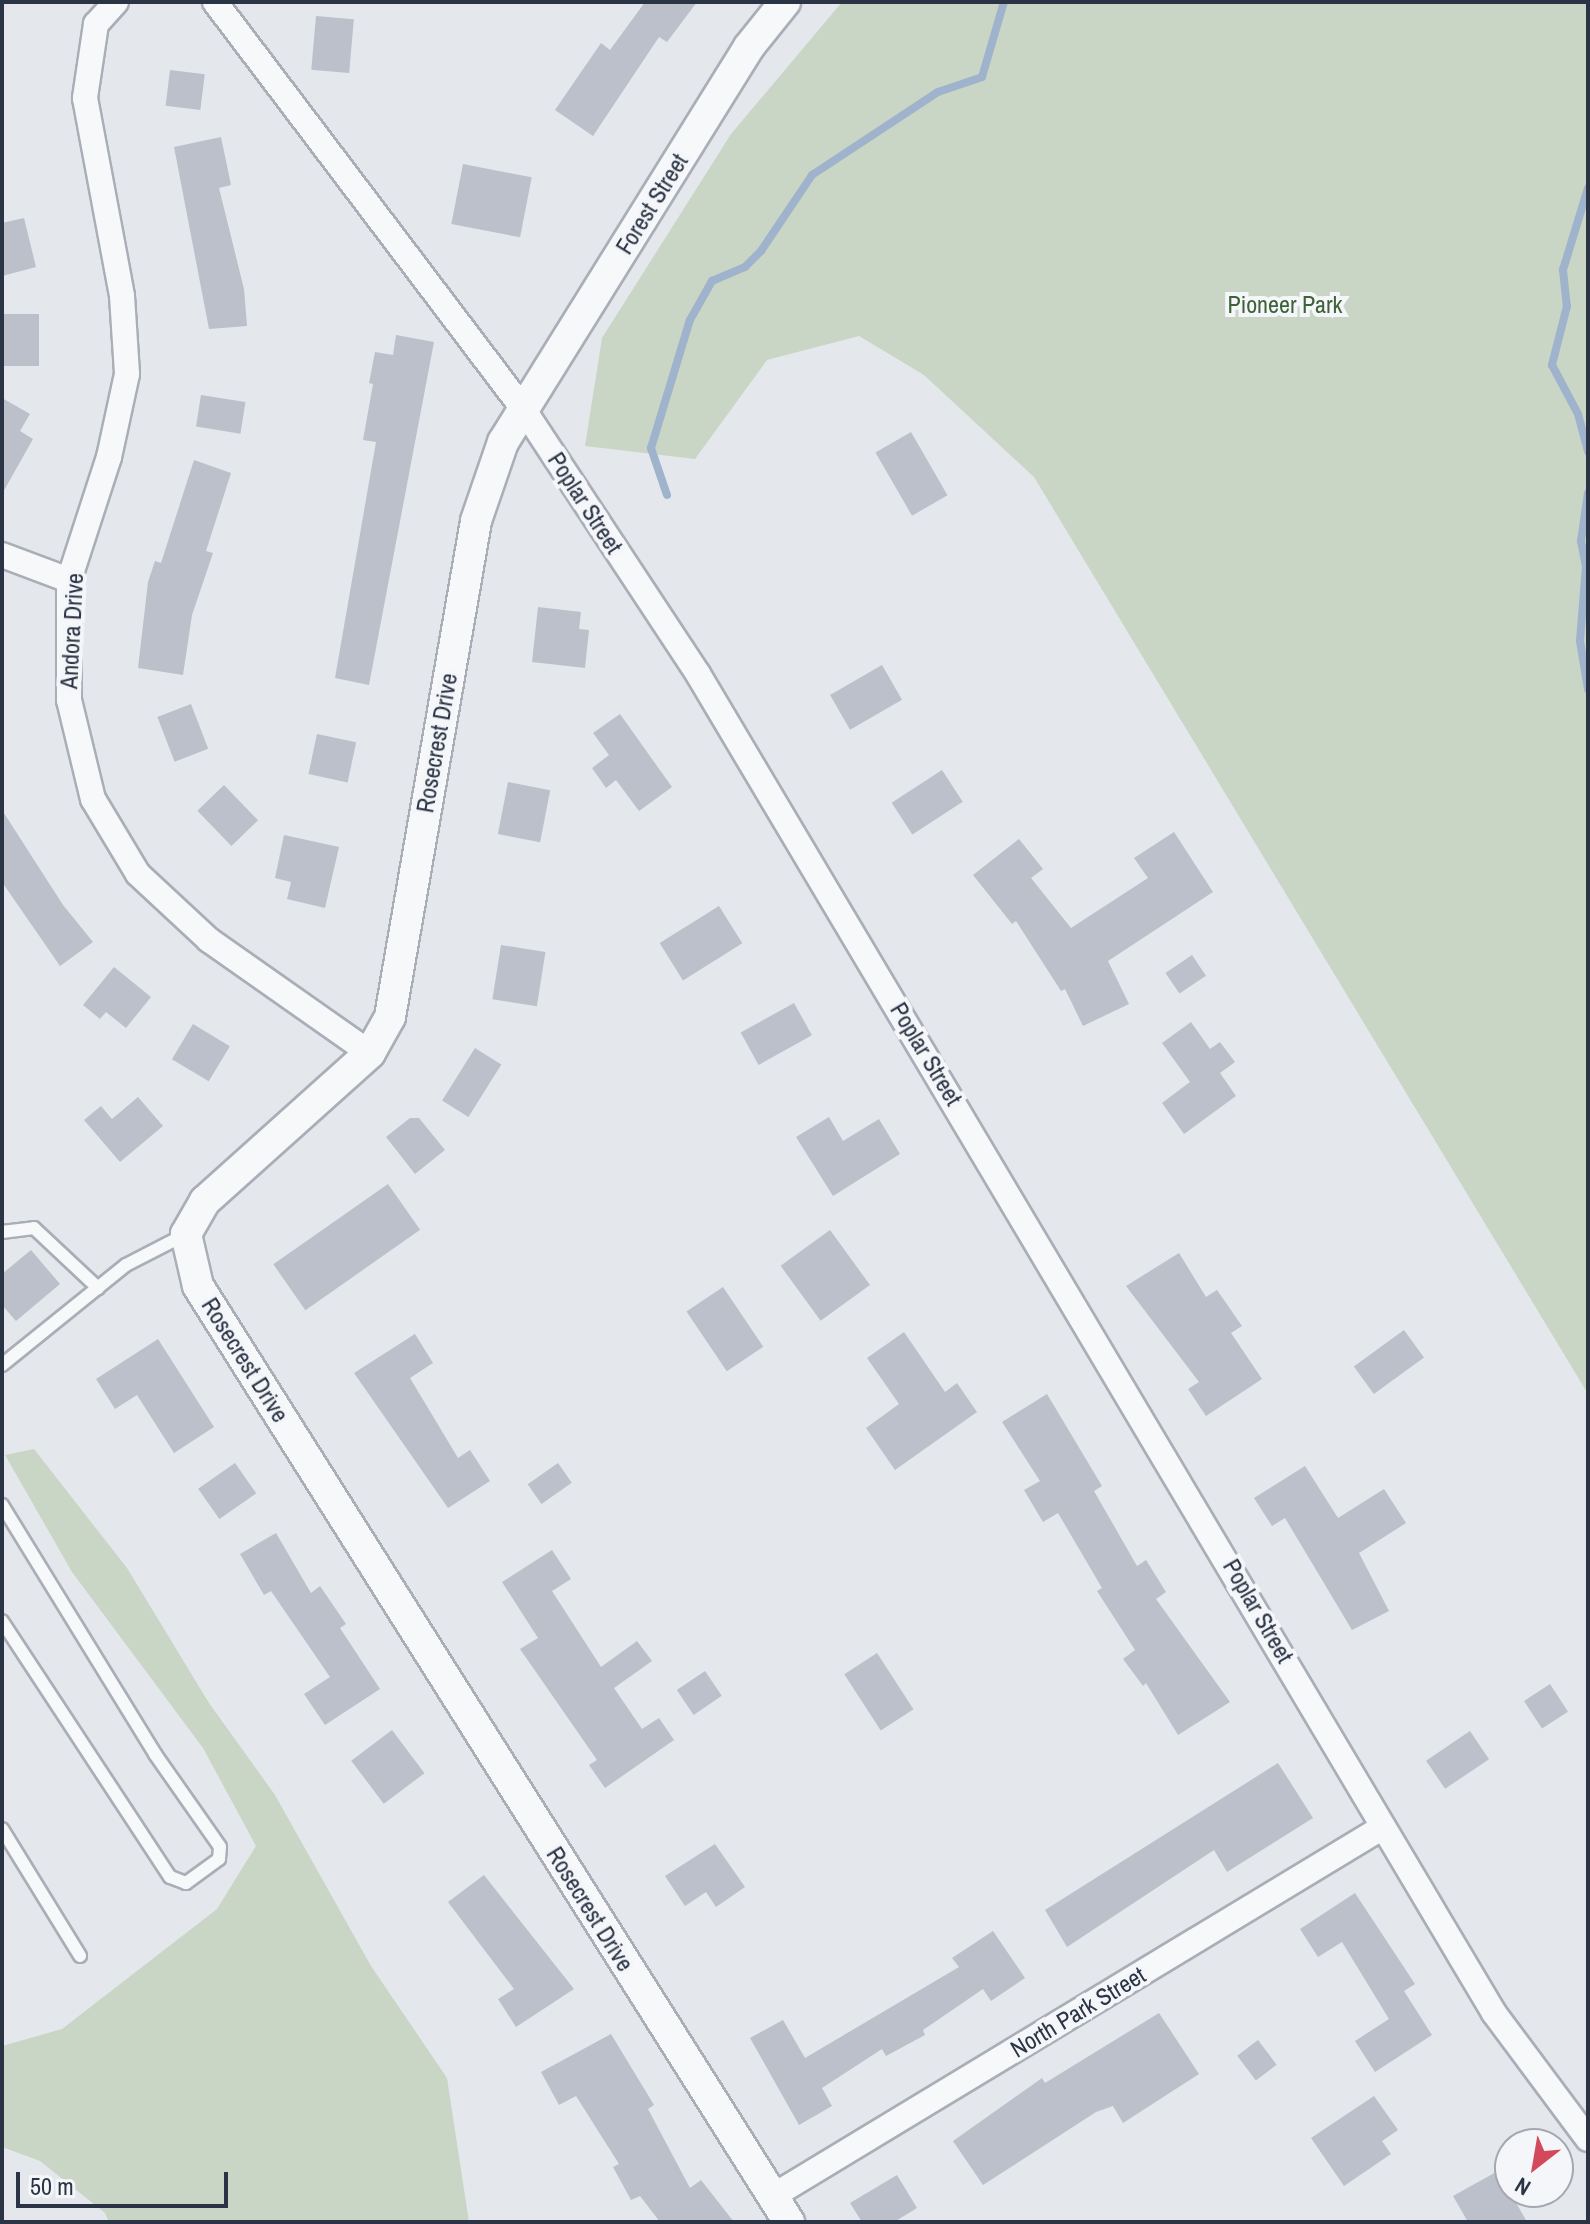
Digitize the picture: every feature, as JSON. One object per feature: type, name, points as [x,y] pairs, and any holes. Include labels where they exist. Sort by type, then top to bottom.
[{"type":"street","name":"Andora Drive","points":[[116,2],[96,24],[85,98],[122,296],[127,374],[109,457],[69,580],[69,700],[93,799],[138,874],[209,940],[370,1053]]},
{"type":"street","name":"Poplar Street","points":[[215,2],[524,410],[707,688],[1494,2013],[1588,2139]]},
{"type":"street","name":"Forest Street","points":[[524,410],[749,47],[785,2]]},
{"type":"street","name":"Rosecrest Drive","points":[[524,410],[503,442],[476,521],[390,1017],[370,1053],[205,1201],[186,1234],[198,1286],[789,2222]]},
{"type":"street","points":[[2,555],[69,580]]},
{"type":"street","name":"North Park Street","points":[[773,2196],[1383,1827]]},
{"type":"lane","points":[[2,1232],[34,1228],[98,1288]]},
{"type":"lane","points":[[2,1365],[126,1265],[186,1234]]},
{"type":"lane","points":[[2,1505],[155,1754],[220,1847],[219,1859],[186,1883],[170,1877],[2,1621]]},
{"type":"lane","points":[[2,1829],[80,1956]]},
{"type":"green space","name":"Pioneer Park","points":[[842,2],[1588,2],[1588,1394],[1034,477],[924,375],[859,336],[767,360],[695,459],[585,446],[602,338],[731,134]]},
{"type":"green space","points":[[34,1449],[127,1568],[209,1703],[275,1795],[371,1966],[447,2078],[469,2222],[109,2222],[105,2213],[40,2161],[2,2147],[2,2046],[62,2029],[217,1909],[256,1846],[203,1748],[72,1572],[5,1455]]},
{"type":"building","points":[[645,2],[697,2],[667,42],[659,37],[593,136],[555,110],[601,43],[610,50]]},
{"type":"building","points":[[316,16],[354,19],[349,73],[311,70]]},
{"type":"building","points":[[170,70],[205,74],[200,110],[166,106]]},
{"type":"building","points":[[221,137],[231,185],[219,188],[244,289],[247,326],[209,329],[174,147]]},
{"type":"building","points":[[463,164],[532,177],[520,237],[451,224]]},
{"type":"building","points":[[24,218],[36,267],[2,276],[2,223]]},
{"type":"building","points":[[2,314],[39,314],[39,366],[2,366]]},
{"type":"building","points":[[396,335],[434,342],[369,685],[335,678],[376,442],[363,440],[373,384],[369,383],[375,352],[393,355]]},
{"type":"building","points":[[201,395],[245,402],[240,434],[196,427]]},
{"type":"building","points":[[2,398],[30,414],[20,431],[33,439],[2,494]]},
{"type":"building","points":[[911,432],[948,495],[912,516],[875,452]]},
{"type":"building","points":[[194,460],[231,473],[206,551],[213,553],[192,615],[183,675],[138,668],[148,582],[155,561],[161,563]]},
{"type":"building","points":[[538,607],[581,612],[579,629],[589,630],[585,668],[532,662]]},
{"type":"building","points":[[882,665],[902,700],[850,730],[830,695]]},
{"type":"building","points":[[191,704],[208,749],[175,762],[157,717]]},
{"type":"building","points":[[620,714],[672,787],[639,811],[616,780],[606,788],[592,768],[609,755],[593,733]]},
{"type":"building","points":[[317,734],[356,742],[348,782],[308,774]]},
{"type":"building","points":[[942,770],[963,802],[912,835],[892,803]]},
{"type":"building","points":[[508,782],[550,790],[540,842],[498,834]]},
{"type":"building","points":[[224,785],[258,820],[231,846],[197,811]]},
{"type":"building","points":[[2,810],[63,905],[93,942],[60,966],[2,882]]},
{"type":"building","points":[[1174,832],[1213,892],[1108,961],[1129,1004],[1083,1026],[1065,989],[1061,991],[1016,921],[1012,924],[973,875],[1019,839],[1043,869],[1031,878],[1071,928],[1148,878],[1134,858]]},
{"type":"building","points":[[284,835],[339,847],[325,908],[287,899],[291,882],[275,878]]},
{"type":"building","points":[[719,906],[742,943],[683,980],[660,943]]},
{"type":"building","points":[[501,945],[545,952],[537,1006],[492,999]]},
{"type":"building","points":[[1192,955],[1206,976],[1179,994],[1165,973]]},
{"type":"building","points":[[114,967],[151,997],[126,1028],[106,1012],[100,1019],[83,1005]]},
{"type":"building","points":[[794,1003],[812,1035],[759,1065],[741,1033]]},
{"type":"building","points":[[1191,1022],[1210,1049],[1220,1042],[1235,1062],[1220,1073],[1236,1096],[1184,1134],[1162,1103],[1190,1082],[1162,1043]]},
{"type":"building","points":[[193,1024],[230,1046],[209,1081],[172,1059]]},
{"type":"building","points":[[475,1048],[501,1064],[468,1117],[442,1101]]},
{"type":"building","points":[[138,1097],[163,1126],[120,1162],[84,1120],[101,1106],[112,1119]]},
{"type":"building","points":[[829,1117],[843,1141],[879,1119],[900,1154],[833,1196],[796,1137]]},
{"type":"building","points":[[410,1118],[419,1118],[445,1150],[415,1174],[386,1137]]},
{"type":"building","points":[[388,1184],[420,1230],[305,1310],[273,1264]]},
{"type":"building","points":[[830,1230],[870,1285],[821,1321],[781,1266]]},
{"type":"building","points":[[31,1250],[60,1284],[16,1321],[2,1305],[2,1274]]},
{"type":"building","points":[[1179,1253],[1206,1297],[1217,1290],[1242,1326],[1231,1333],[1262,1379],[1206,1416],[1188,1389],[1199,1382],[1126,1286]]},
{"type":"building","points":[[723,1287],[763,1347],[727,1371],[687,1312]]},
{"type":"building","points":[[1404,1330],[1424,1358],[1374,1394],[1354,1366]]},
{"type":"building","points":[[904,1332],[945,1392],[957,1383],[977,1412],[895,1470],[866,1428],[899,1404],[867,1358]]},
{"type":"building","points":[[415,1334],[433,1363],[410,1378],[458,1458],[470,1450],[490,1481],[448,1508],[354,1373]]},
{"type":"building","points":[[158,1339],[214,1427],[174,1453],[137,1395],[115,1409],[96,1379]]},
{"type":"building","points":[[1047,1394],[1102,1486],[1094,1491],[1137,1566],[1146,1560],[1166,1592],[1156,1599],[1230,1702],[1178,1735],[1146,1683],[1143,1686],[1123,1659],[1135,1650],[1097,1591],[1102,1588],[1058,1513],[1043,1522],[1024,1490],[1040,1481],[1002,1422]]},
{"type":"building","points":[[235,1463],[256,1493],[219,1519],[198,1489]]},
{"type":"building","points":[[558,1463],[572,1483],[541,1504],[528,1484]]},
{"type":"building","points":[[1305,1466],[1338,1518],[1384,1489],[1406,1523],[1359,1553],[1389,1611],[1352,1630],[1285,1518],[1272,1526],[1254,1498]]},
{"type":"building","points":[[276,1533],[311,1593],[320,1586],[346,1624],[340,1628],[380,1689],[325,1725],[304,1694],[330,1677],[271,1591],[264,1595],[240,1554]]},
{"type":"building","points":[[552,1550],[571,1579],[552,1591],[601,1667],[637,1641],[652,1661],[614,1688],[642,1729],[659,1718],[674,1740],[605,1788],[589,1765],[597,1760],[520,1649],[538,1638],[502,1582]]},
{"type":"building","points":[[877,1653],[913,1709],[881,1730],[844,1674]]},
{"type":"building","points":[[705,1671],[722,1696],[694,1715],[677,1690]]},
{"type":"building","points":[[1550,1684],[1568,1712],[1542,1729],[1524,1701]]},
{"type":"building","points":[[392,1730],[424,1773],[384,1804],[351,1761]]},
{"type":"building","points":[[1470,1731],[1489,1759],[1445,1789],[1426,1761]]},
{"type":"building","points":[[1278,1763],[1313,1818],[1227,1872],[1214,1850],[1067,1947],[1045,1910]]},
{"type":"building","points":[[715,1844],[745,1887],[716,1907],[706,1892],[685,1906],[665,1876]]},
{"type":"building","points":[[484,1875],[574,1989],[516,2027],[498,1999],[514,1989],[448,1902]]},
{"type":"building","points":[[1355,1893],[1415,1984],[1404,1991],[1432,2035],[1375,2072],[1355,2041],[1389,2019],[1342,1942],[1318,1957],[1300,1929]]},
{"type":"building","points":[[993,1931],[1025,1978],[991,2001],[983,1989],[923,2030],[925,2035],[886,2056],[882,2049],[822,2088],[832,2106],[799,2125],[750,2038],[783,2020],[805,2058],[959,1967],[952,1958]]},
{"type":"building","points":[[1159,2013],[1199,2074],[1123,2123],[1113,2106],[1096,2112],[983,2185],[953,2141],[1042,2078],[1045,2083]]},
{"type":"building","points":[[611,2034],[654,2105],[648,2109],[690,2188],[701,2180],[734,2222],[660,2222],[640,2196],[631,2200],[613,2167],[619,2164],[576,2096],[559,2105],[541,2072]]},
{"type":"building","points":[[1258,2040],[1277,2065],[1256,2080],[1237,2056]]},
{"type":"building","points":[[1374,2096],[1398,2130],[1382,2141],[1391,2154],[1344,2186],[1311,2138]]},
{"type":"building","points":[[1494,2173],[1494,2208],[1519,2208],[1527,2222],[1468,2222],[1453,2196]]},
{"type":"building","points":[[897,2175],[917,2208],[894,2222],[862,2222],[850,2203]]},
{"type":"waterway","points":[[667,495],[651,448],[690,320],[712,281],[745,267],[761,251],[812,175],[938,92],[982,77],[1004,2]]},
{"type":"waterway","points":[[1588,188],[1563,270],[1567,306],[1552,365],[1578,414],[1588,452]]},
{"type":"waterway","points":[[1588,493],[1581,541],[1586,566],[1580,641],[1588,689]]}]
